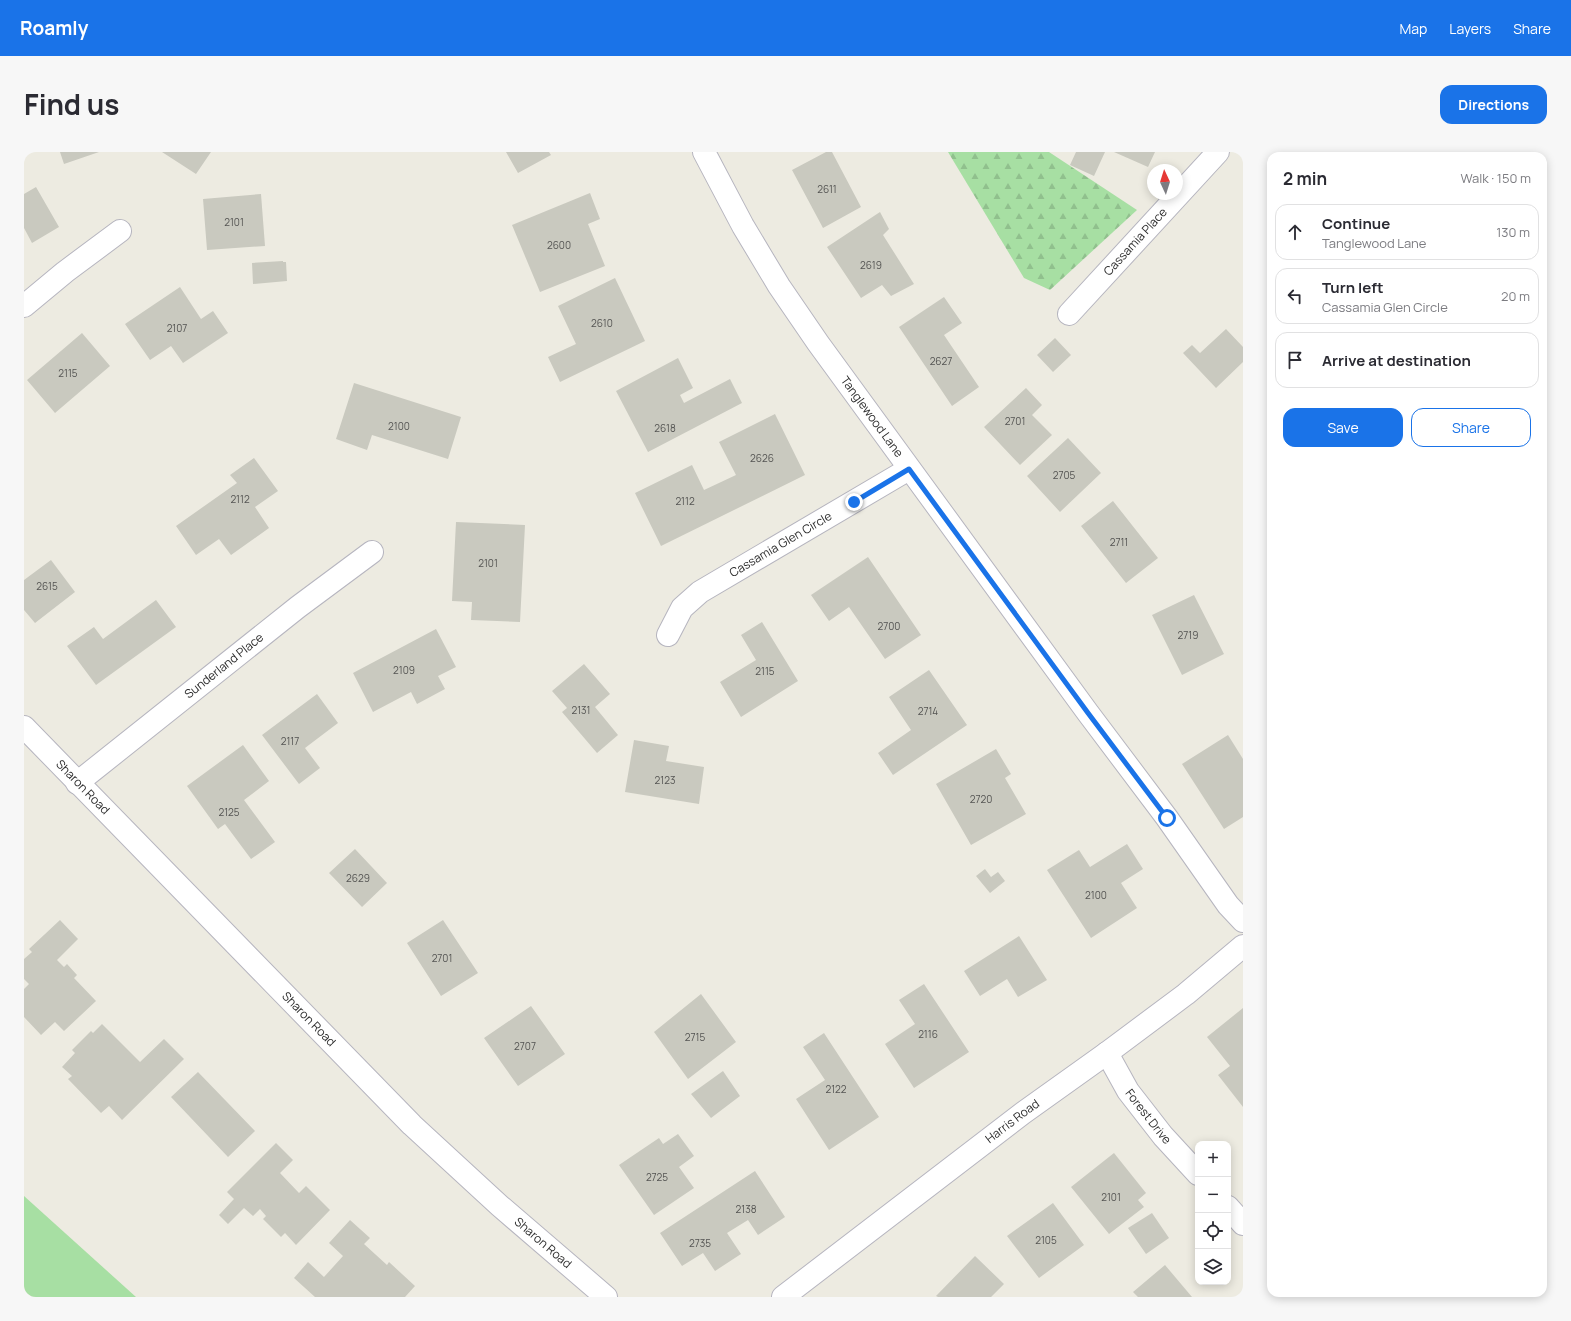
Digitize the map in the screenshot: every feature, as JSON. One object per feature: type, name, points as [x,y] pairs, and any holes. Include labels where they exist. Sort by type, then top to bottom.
[{"type":"street","name":"Tanglewood Lane","points":[[704,152],[743,226],[779,286],[909,469],[1173,826],[1228,905],[1243,921]]},
{"type":"street","name":"Cassamia Place","points":[[1069,314],[1218,152]]},
{"type":"street","points":[[24,306],[65,272],[120,231]]},
{"type":"street","name":"Cassamia Glen Circle","points":[[668,635],[682,608],[700,592],[909,469]]},
{"type":"street","name":"Sunderland Place","points":[[77,783],[298,607],[372,552]]},
{"type":"street","name":"Sharon Road","points":[[24,727],[412,1125],[500,1206],[606,1297]]},
{"type":"street","name":"Harris Road","points":[[783,1297],[1023,1113],[1107,1054],[1186,994],[1243,946]]},
{"type":"street","name":"Forest Drive","points":[[1107,1054],[1128,1091],[1163,1136],[1195,1171]]},
{"type":"street","points":[[1231,1210],[1243,1224]]},
{"type":"green space","points":[[948,152],[1049,152],[1137,210],[1050,290],[1024,278]]},
{"type":"green space","points":[[24,1196],[136,1297],[24,1297]]},
{"type":"building","points":[[60,152],[99,152],[64,164]]},
{"type":"building","points":[[162,152],[211,152],[196,174]]},
{"type":"building","points":[[506,152],[549,152],[551,155],[518,173]]},
{"type":"building","points":[[826,152],[832,152],[861,207],[823,228],[792,170]]},
{"type":"building","points":[[1076,152],[1105,152],[1094,176],[1070,165]]},
{"type":"building","points":[[1114,152],[1155,152],[1149,164],[1147,164],[1147,167]]},
{"type":"building","points":[[36,187],[59,227],[32,243],[24,228],[24,194]]},
{"type":"building","points":[[590,193],[600,219],[588,224],[605,266],[540,292],[512,225]]},
{"type":"building","points":[[261,194],[265,246],[207,250],[203,199]]},
{"type":"building","points":[[880,212],[889,229],[883,235],[914,284],[891,296],[882,285],[861,298],[827,247]]},
{"type":"building","points":[[286,262],[287,281],[253,284],[252,263]]},
{"type":"building","points":[[615,278],[645,341],[560,382],[548,357],[576,344],[558,306]]},
{"type":"building","points":[[180,287],[201,319],[213,311],[228,333],[183,363],[171,346],[150,360],[125,324]]},
{"type":"building","points":[[944,297],[962,323],[944,335],[979,387],[952,406],[899,327]]},
{"type":"building","points":[[1226,329],[1243,347],[1243,362],[1216,388],[1183,353],[1192,345],[1200,353]]},
{"type":"building","points":[[82,333],[110,366],[55,413],[27,380]]},
{"type":"building","points":[[1055,338],[1071,355],[1053,372],[1037,355]]},
{"type":"building","points":[[678,358],[693,388],[680,395],[684,403],[730,379],[742,403],[648,452],[616,391]]},
{"type":"building","points":[[354,383],[461,417],[448,459],[372,435],[367,450],[336,439]]},
{"type":"building","points":[[1026,388],[1042,405],[1032,415],[1052,435],[1020,465],[984,427]]},
{"type":"building","points":[[775,414],[805,475],[661,546],[635,493],[692,465],[704,490],[736,475],[719,442]]},
{"type":"building","points":[[1068,438],[1101,473],[1060,512],[1027,476]]},
{"type":"building","points":[[254,458],[278,491],[255,507],[269,528],[231,555],[219,539],[196,555],[176,526],[237,483],[230,475]]},
{"type":"building","points":[[1113,501],[1158,558],[1126,583],[1081,526]]},
{"type":"building","points":[[456,522],[525,525],[520,622],[471,620],[472,602],[452,601]]},
{"type":"building","points":[[868,557],[921,635],[885,659],[849,607],[829,621],[811,595]]},
{"type":"building","points":[[51,560],[75,592],[35,623],[24,610],[24,580]]},
{"type":"building","points":[[1194,595],[1224,654],[1182,675],[1152,615]]},
{"type":"building","points":[[156,600],[176,627],[96,685],[67,646],[94,627],[103,639]]},
{"type":"building","points":[[762,622],[798,681],[741,717],[720,682],[756,660],[741,635]]},
{"type":"building","points":[[436,629],[456,667],[438,676],[445,689],[417,704],[411,692],[373,712],[353,673]]},
{"type":"building","points":[[584,664],[610,694],[595,707],[618,735],[597,753],[562,712],[567,708],[552,691]]},
{"type":"building","points":[[929,670],[967,725],[893,775],[878,753],[911,730],[889,697]]},
{"type":"building","points":[[317,694],[338,723],[305,748],[320,768],[299,784],[262,735]]},
{"type":"building","points":[[1228,735],[1243,759],[1243,817],[1224,829],[1182,764]]},
{"type":"building","points":[[634,740],[669,746],[666,761],[704,767],[699,804],[625,792]]},
{"type":"building","points":[[243,745],[269,781],[244,800],[275,842],[251,859],[225,824],[218,829],[187,786]]},
{"type":"building","points":[[996,749],[1011,774],[1005,778],[1026,814],[971,845],[936,784]]},
{"type":"building","points":[[1127,844],[1143,869],[1121,883],[1137,908],[1091,938],[1047,870],[1079,850],[1090,867]]},
{"type":"building","points":[[355,849],[387,883],[362,907],[329,873]]},
{"type":"building","points":[[985,869],[991,877],[998,872],[1005,881],[990,893],[976,876]]},
{"type":"building","points":[[60,920],[78,939],[57,960],[64,967],[67,964],[77,975],[74,978],[96,1001],[64,1031],[55,1022],[41,1035],[24,1017],[24,989],[29,984],[24,979],[24,959],[32,952],[29,949]]},
{"type":"building","points":[[443,920],[478,973],[441,996],[407,943]]},
{"type":"building","points":[[1019,936],[1047,980],[1018,997],[1007,979],[980,996],[964,971]]},
{"type":"building","points":[[924,984],[969,1052],[914,1088],[885,1044],[915,1024],[899,1000]]},
{"type":"building","points":[[701,994],[736,1042],[688,1079],[654,1032]]},
{"type":"building","points":[[531,1006],[565,1054],[518,1086],[484,1038]]},
{"type":"building","points":[[1243,1008],[1243,1107],[1218,1075],[1230,1066],[1207,1037]]},
{"type":"building","points":[[102,1024],[140,1062],[164,1039],[184,1059],[122,1120],[109,1106],[101,1113],[68,1079],[72,1076],[62,1067],[75,1053],[72,1050],[91,1031],[93,1033]]},
{"type":"building","points":[[824,1033],[879,1117],[829,1150],[796,1099],[825,1080],[803,1047]]},
{"type":"building","points":[[723,1071],[740,1096],[711,1118],[691,1094]]},
{"type":"building","points":[[198,1072],[255,1131],[228,1157],[171,1097]]},
{"type":"building","points":[[678,1134],[694,1156],[679,1167],[694,1188],[654,1215],[619,1165],[659,1138],[663,1144]]},
{"type":"building","points":[[276,1143],[293,1160],[280,1173],[299,1193],[306,1186],[330,1210],[296,1245],[285,1233],[281,1237],[263,1219],[266,1216],[260,1209],[253,1216],[244,1208],[228,1224],[219,1215],[234,1199],[227,1192]]},
{"type":"building","points":[[1114,1153],[1146,1193],[1138,1200],[1144,1207],[1109,1234],[1071,1187]]},
{"type":"building","points":[[755,1171],[785,1217],[758,1235],[748,1220],[727,1233],[741,1254],[715,1271],[703,1253],[682,1266],[660,1233]]},
{"type":"building","points":[[1053,1203],[1084,1245],[1039,1278],[1007,1236]]},
{"type":"building","points":[[1152,1213],[1169,1238],[1146,1254],[1128,1228]]},
{"type":"building","points":[[350,1220],[370,1238],[364,1244],[387,1265],[389,1262],[415,1286],[405,1297],[315,1297],[294,1278],[308,1262],[324,1277],[343,1256],[329,1243]]},
{"type":"building","points":[[975,1256],[1004,1284],[991,1297],[936,1296]]},
{"type":"building","points":[[1165,1265],[1192,1297],[1138,1297],[1133,1292]]},
{"type":"route","points":[[854,502],[909,469],[1167,818]]}]
